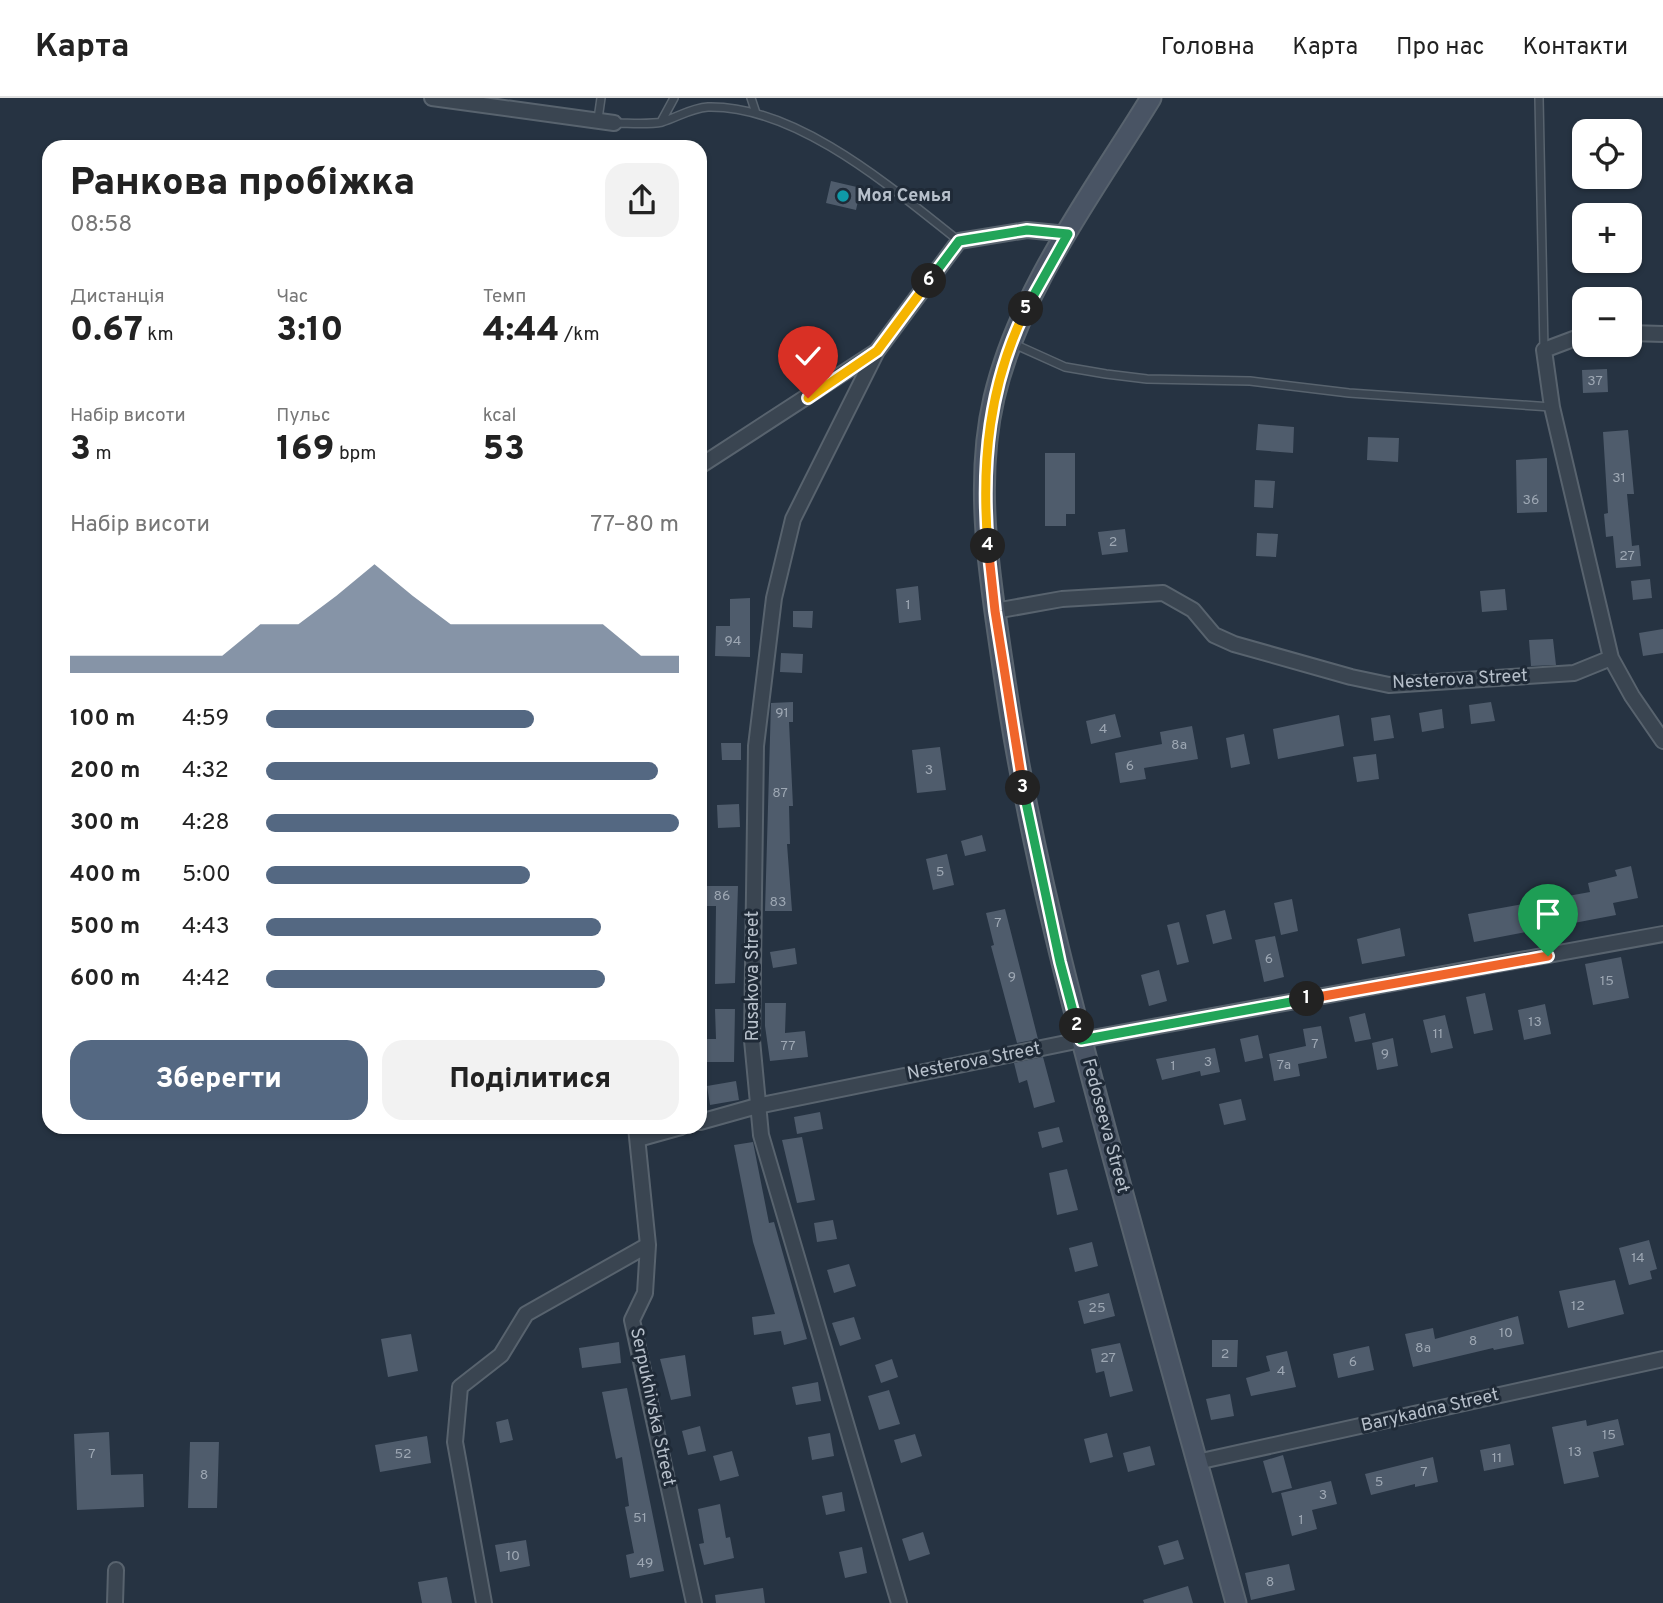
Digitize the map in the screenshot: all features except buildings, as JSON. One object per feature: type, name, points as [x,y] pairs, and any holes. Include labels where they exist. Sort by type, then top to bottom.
[{"type":"main road","name":"Fedoseeva Street","points":[[1151,98],[1068,234],[1010,342],[985,451],[985,505],[995,611],[1013,739],[1036,857],[1081,1040],[1236,1603]]},
{"type":"street","points":[[432,98],[614,123]]},
{"type":"street","points":[[707,461],[877,351],[959,241],[1027,230],[1068,234]]},
{"type":"street","points":[[1642,333],[1663,334]]},
{"type":"street","points":[[1572,340],[1544,350],[1552,407],[1611,658],[1632,696],[1663,741]]},
{"type":"street","name":"Rusakova Street","points":[[877,351],[793,519],[774,598],[756,746],[752,1040],[761,1135],[899,1603]]},
{"type":"street","name":"Nesterova Street","points":[[995,611],[1062,599],[1163,593],[1193,610],[1214,635],[1234,644],[1389,685],[1574,673],[1611,658]]},
{"type":"street","name":"Nesterova Street","points":[[707,1120],[757,1106],[1081,1040],[1663,934]]},
{"type":"street","name":"Serpukhivska Street","points":[[637,1134],[648,1245],[645,1293],[632,1320],[694,1603]]},
{"type":"street","points":[[484,1603],[455,1442],[460,1387],[501,1356],[526,1314],[648,1245]]},
{"type":"street","name":"Barykadna Street","points":[[1197,1462],[1663,1359]]},
{"type":"street","points":[[116,1570],[116,1603]]},
{"type":"lane","points":[[598,119],[601,98]]},
{"type":"lane","points":[[661,122],[674,98]]},
{"type":"lane","points":[[751,98],[756,113]]},
{"type":"lane","points":[[1539,98],[1544,350]]},
{"type":"lane","points":[[614,123],[661,122],[683,112],[705,107],[756,113],[850,157],[959,241]]},
{"type":"lane","points":[[1010,342],[1065,367],[1147,379],[1250,381],[1349,393],[1552,407]]},
{"type":"place","name":"Моя Семья","points":[[843,196]]},
{"type":"route","points":[[808,398],[877,351],[959,241],[1027,230],[1068,234],[1040,280],[1010,342],[994,400],[985,451],[985,505],[995,611],[1013,739],[1036,857],[1081,1040],[1548,956]]}]
